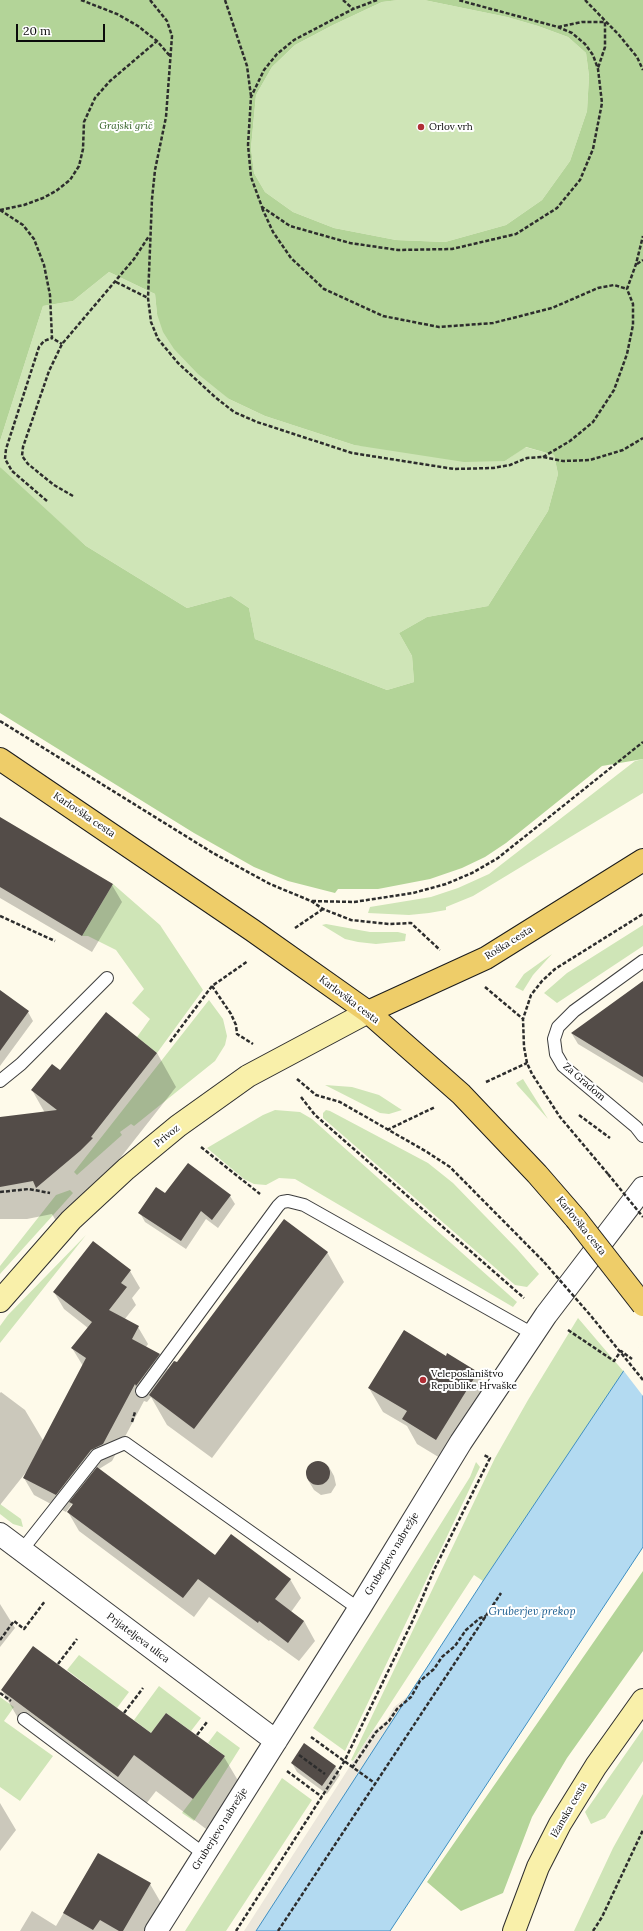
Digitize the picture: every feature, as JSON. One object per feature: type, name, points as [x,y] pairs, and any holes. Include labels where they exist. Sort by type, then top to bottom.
[{"type":"main road","name":"Karlovška cesta","points":[[0,759],[252,930],[368,1012],[461,1094],[537,1174],[576,1219],[643,1305]]},
{"type":"main road","name":"Roška cesta","points":[[368,1012],[486,958],[643,860]]},
{"type":"street","name":"Privoz","points":[[0,1302],[71,1220],[126,1169],[178,1126],[248,1076],[368,1012]]},
{"type":"street","name":"Gruberjevo nabrežje","points":[[156,1931],[204,1854],[285,1746],[359,1609],[461,1442],[551,1308],[643,1188]]},
{"type":"street","name":"Prijateljeva ulica","points":[[0,1534],[285,1746]]},
{"type":"street","name":"Ižanska cesta","points":[[514,1931],[538,1868],[560,1824],[596,1766],[643,1700]]},
{"type":"lane","name":"Za Gradom","points":[[643,962],[574,1011],[558,1027],[554,1039],[556,1054],[564,1066],[636,1127],[643,1136]]},
{"type":"lane","points":[[0,1081],[20,1064],[107,978]]},
{"type":"lane","points":[[142,1390],[278,1206],[282,1202],[288,1201],[304,1205],[533,1334]]},
{"type":"lane","points":[[22,1550],[97,1455],[125,1443],[359,1609]]},
{"type":"lane","points":[[24,1719],[204,1854]]},
{"type":"path","points":[[81,0],[117,14],[138,26],[157,41],[170,56]]},
{"type":"path","points":[[150,0],[167,21],[172,36],[166,117],[155,170],[149,235],[148,298],[151,322],[158,339],[178,363],[230,408],[257,422],[352,454],[454,469],[493,468],[510,465],[527,458],[543,457],[564,461],[590,460],[623,450],[643,438]]},
{"type":"path","points":[[224,0],[247,66],[251,97],[248,145],[251,177],[273,232],[291,258],[324,289],[383,316],[439,327],[493,323],[552,308],[598,288],[614,285],[627,289]]},
{"type":"path","points":[[342,0],[353,9]]},
{"type":"path","points":[[251,97],[264,70],[277,54],[294,40],[353,9],[377,0]]},
{"type":"path","points":[[262,207],[290,226],[350,242],[398,250],[452,249],[516,234],[557,208],[580,180],[593,149],[602,103],[598,69],[593,55],[585,44],[572,33],[558,27],[458,0]]},
{"type":"path","points":[[586,0],[638,57],[643,70]]},
{"type":"path","points":[[558,27],[582,22],[605,22]]},
{"type":"path","points":[[598,69],[605,47],[605,22]]},
{"type":"path","points":[[0,210],[24,205],[43,198],[56,191],[70,180],[79,166],[83,149],[84,122],[95,98],[110,81],[157,41]]},
{"type":"path","points":[[0,210],[23,225],[34,239],[44,265],[50,295],[52,338]]},
{"type":"path","points":[[73,496],[49,481],[28,464],[22,456],[23,447],[49,371],[62,344],[116,282],[134,259],[149,235]]},
{"type":"path","points":[[543,457],[570,441],[592,422],[614,390],[627,354],[633,325],[633,304],[627,289],[636,264],[643,236]]},
{"type":"path","points":[[636,264],[643,260]]},
{"type":"path","points":[[116,282],[148,298]]},
{"type":"path","points":[[52,338],[62,344]]},
{"type":"path","points":[[47,501],[12,471],[5,459],[6,450],[39,347],[44,341],[52,338]]},
{"type":"path","points":[[0,721],[242,869],[270,884],[311,901],[323,909],[351,920],[369,923],[411,924]]},
{"type":"path","points":[[311,901],[354,902],[414,893],[446,884],[472,873],[498,858],[643,742]]},
{"type":"path","points":[[643,914],[554,969],[531,995],[523,1019],[523,1041],[527,1063],[532,1074],[560,1116],[643,1217]]},
{"type":"path","points":[[0,916],[55,941]]},
{"type":"path","points":[[170,1042],[212,986],[231,1014],[237,1034],[248,1040]]},
{"type":"path","points":[[306,1087],[316,1095],[340,1102],[386,1130],[427,1152],[450,1167],[544,1262],[591,1316],[643,1380]]},
{"type":"path","points":[[301,1097],[315,1115],[525,1299]]},
{"type":"path","points":[[579,1115],[610,1138]]},
{"type":"path","points":[[201,1147],[232,1173],[278,1206]]},
{"type":"path","points":[[0,1192],[29,1188],[50,1194]]},
{"type":"path","points":[[564,1327],[614,1361],[621,1351],[632,1359]]},
{"type":"path","points":[[125,1443],[142,1390]]},
{"type":"path","points":[[236,1931],[344,1762],[414,1620],[434,1570],[490,1458],[461,1442]]},
{"type":"path","points":[[278,1931],[501,1594]]},
{"type":"path","points":[[0,1640],[14,1621],[24,1629],[48,1597]]},
{"type":"path","points":[[352,1768],[376,1732],[389,1721],[397,1709],[411,1697],[420,1681],[434,1669],[442,1657],[455,1646],[466,1630],[480,1618],[486,1616]]},
{"type":"path","points":[[58,1664],[77,1639]]},
{"type":"path","points":[[124,1713],[142,1688]]},
{"type":"path","points":[[197,1735],[210,1719]]},
{"type":"path","points":[[305,1733],[376,1784]]},
{"type":"path","points":[[285,1746],[325,1774]]},
{"type":"path","points":[[283,1768],[322,1798]]},
{"type":"path","points":[[592,1931],[602,1917],[643,1830]]},
{"type":"green space","name":"Grajski grič","points":[[0,0],[399,0],[382,2],[295,45],[272,67],[256,95],[251,148],[254,173],[265,192],[293,212],[334,228],[396,240],[445,242],[506,225],[542,200],[570,161],[587,111],[589,76],[586,53],[568,37],[507,17],[424,0],[643,0],[643,759],[602,766],[506,843],[485,857],[462,868],[430,879],[378,889],[338,889],[335,893],[288,881],[254,867],[194,833],[0,713],[0,467],[86,546],[187,608],[231,596],[249,608],[255,639],[387,690],[414,682],[412,656],[399,633],[427,617],[488,606],[548,511],[558,474],[554,455],[526,447],[505,461],[464,462],[354,445],[265,416],[229,399],[198,374],[174,349],[163,332],[157,314],[155,294],[109,272],[73,301],[43,306],[0,441]]},
{"type":"green space","points":[[424,0],[507,17],[568,37],[586,53],[589,76],[587,111],[570,161],[542,200],[506,225],[445,242],[396,240],[334,228],[293,212],[265,192],[254,173],[251,148],[256,95],[272,67],[295,45],[382,2]]},
{"type":"green space","points":[[109,272],[155,294],[157,314],[229,399],[265,416],[354,445],[505,461],[525,447],[554,455],[558,474],[548,511],[488,606],[427,617],[399,633],[412,656],[414,682],[387,690],[255,639],[249,608],[231,596],[187,608],[86,546],[4,473],[0,467],[0,441],[43,306],[73,301]]},
{"type":"green space","points":[[643,759],[643,793],[473,896],[446,907],[446,910],[429,913],[409,915],[368,913],[370,907],[431,897],[458,888],[489,874],[635,761]]},
{"type":"green space","points":[[113,884],[160,925],[203,990],[157,1053],[137,1037],[150,1019],[132,1003],[144,989],[116,950],[88,936],[82,936]]},
{"type":"green space","points":[[326,924],[370,932],[398,932],[406,934],[405,941],[376,944],[358,942],[345,939],[322,925]]},
{"type":"green space","points":[[643,925],[643,946],[557,1003],[544,993],[567,973]]},
{"type":"green space","points":[[552,954],[533,975],[523,991],[515,987],[524,974]]},
{"type":"green space","points":[[209,1000],[223,1019],[227,1036],[225,1045],[215,1061],[134,1126],[131,1124],[120,1132],[122,1135],[77,1175],[74,1172]]},
{"type":"green space","points":[[523,1079],[548,1119],[516,1083]]},
{"type":"green space","points":[[325,1085],[352,1087],[379,1095],[402,1110],[389,1114],[380,1113]]},
{"type":"green space","points":[[275,1110],[300,1112],[312,1119],[517,1302],[513,1307],[295,1179],[279,1178],[266,1185],[254,1184],[244,1179],[207,1148],[263,1115]]},
{"type":"green space","points":[[326,1110],[428,1163],[453,1183],[539,1274],[527,1287],[515,1285],[323,1118],[323,1113]]},
{"type":"green space","points":[[70,1190],[73,1193],[0,1274],[0,1266],[56,1195]]},
{"type":"green space","points":[[86,1235],[0,1343],[0,1326],[8,1315]]},
{"type":"green space","points":[[578,1318],[624,1372],[483,1581],[474,1575],[353,1761],[351,1760],[495,1458]]},
{"type":"green space","points":[[476,1462],[480,1467],[345,1751],[313,1728],[470,1477]]},
{"type":"green space","points":[[0,1504],[21,1519],[23,1527],[13,1524],[0,1514]]},
{"type":"green space","points":[[643,1571],[643,1651],[567,1758],[532,1817],[503,1893],[461,1911],[427,1882]]},
{"type":"green space","points":[[79,1655],[129,1692],[117,1708],[67,1670]]},
{"type":"green space","points":[[159,1686],[201,1718],[191,1731],[166,1713],[151,1733],[134,1720]]},
{"type":"green space","points":[[0,1697],[14,1707],[4,1721],[53,1756],[20,1801],[0,1787]]},
{"type":"green space","points":[[643,1729],[643,1761],[605,1818],[591,1824],[585,1812]]},
{"type":"green space","points":[[217,1731],[240,1748],[194,1821],[182,1813],[225,1756],[208,1743]]},
{"type":"green space","points":[[282,1778],[312,1800],[226,1931],[185,1931]]},
{"type":"green space","points":[[643,1794],[643,1931],[574,1931],[613,1848]]},
{"type":"shaded area","points":[[431,1668],[287,1931],[244,1931],[372,1732],[387,1720],[394,1707],[408,1696],[418,1680]]},
{"type":"water","name":"Gruberjev prekop","points":[[643,1342],[643,1547],[390,1931],[256,1931],[483,1581]]},
{"type":"pier","points":[[643,1340],[643,1396],[623,1370]]},
{"type":"building","points":[[0,817],[113,884],[82,936],[0,887]]},
{"type":"building","points":[[643,981],[643,1077],[571,1033]]},
{"type":"building","points":[[0,990],[29,1011],[0,1051]]},
{"type":"building","points":[[106,1012],[157,1053],[91,1137],[93,1138],[80,1151],[36,1188],[33,1181],[0,1187],[0,1117],[57,1110],[31,1090],[52,1064],[60,1070]]},
{"type":"building","points":[[188,1163],[231,1195],[212,1220],[201,1211],[181,1241],[138,1213],[156,1187],[165,1193]]},
{"type":"building","points":[[284,1219],[328,1252],[194,1429],[149,1395],[174,1361],[177,1362]]},
{"type":"building","points":[[93,1241],[131,1270],[121,1283],[127,1287],[109,1310],[139,1326],[132,1339],[160,1354],[136,1386],[135,1384],[103,1444],[91,1450],[56,1495],[23,1478],[86,1358],[71,1348],[92,1322],[53,1292]]},
{"type":"building","name":"Veleposlaništvo Republike Hrvaške","points":[[404,1330],[446,1356],[447,1353],[478,1372],[436,1440],[402,1419],[407,1411],[368,1388]]},
{"type":"building","points":[[313,1461],[323,1461],[330,1468],[330,1478],[323,1485],[313,1485],[306,1478],[306,1468]]},
{"type":"building","points":[[97,1467],[215,1555],[231,1534],[291,1579],[275,1599],[304,1621],[288,1643],[198,1579],[183,1598],[67,1512],[73,1504],[69,1502]]},
{"type":"building","points":[[33,1646],[151,1733],[166,1713],[225,1756],[193,1799],[134,1755],[118,1777],[1,1690]]},
{"type":"building","points":[[304,1743],[336,1766],[322,1786],[291,1763]]},
{"type":"building","points":[[98,1853],[151,1883],[123,1931],[119,1931],[100,1920],[93,1930],[63,1913]]},
{"type":"place","name":"Orlov vrh","points":[[421,127]]},
{"type":"place","name":"Veleposlaništvo Republike Hrvaške","points":[[423,1380]]}]
